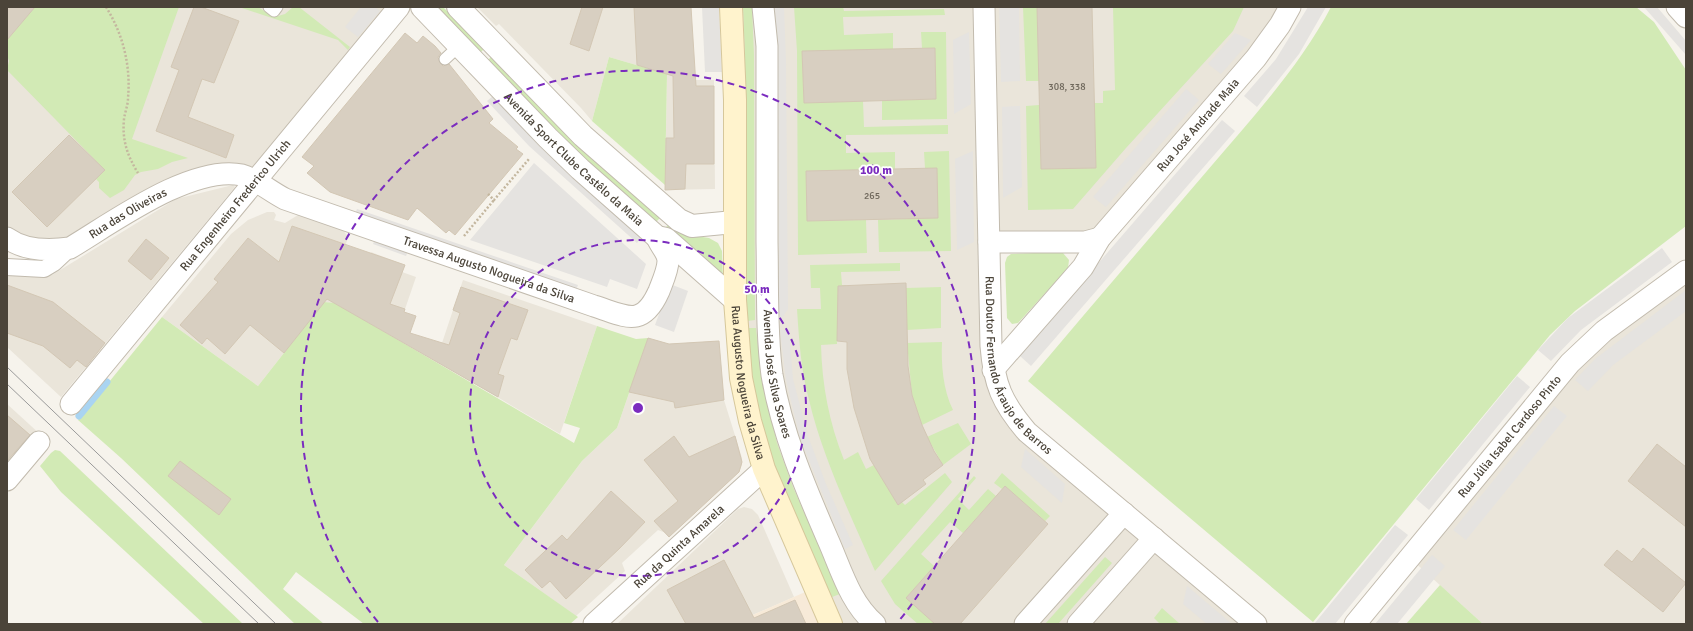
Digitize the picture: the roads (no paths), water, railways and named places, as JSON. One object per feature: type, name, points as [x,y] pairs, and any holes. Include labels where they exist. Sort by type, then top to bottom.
[{"type":"main road","name":"Rua Augusto Nogueira da Silva","points":[[731,7],[735,100],[735,300],[741,378],[750,421],[764,469],[831,624]]},
{"type":"street","name":"Rua Engenheiro Frederico Ulrich","points":[[71,404],[399,7]]},
{"type":"street","name":"Avenida Sport Clube Castêlo da Maia","points":[[422,7],[452,52],[657,237],[666,238],[735,300]]},
{"type":"street","name":"Avenida Sport Clube Castêlo da Maia","points":[[458,7],[583,136],[678,220],[692,226],[734,222]]},
{"type":"street","name":"Avenida José Silva Soares","points":[[762,7],[767,46],[768,300],[769,348],[772,375],[778,404],[791,450],[806,489],[857,604],[874,624]]},
{"type":"street","name":"Rua Doutor Fernando Áraujo de Barros","points":[[984,7],[993,370],[1003,399],[1015,418],[1027,432],[1256,624]]},
{"type":"street","name":"Rua José Andrade Maia","points":[[993,370],[1083,266],[1100,238],[1256,58],[1280,25],[1290,7]]},
{"type":"street","points":[[1677,7],[1686,17]]},
{"type":"street","name":"Rua das Oliveiras","points":[[7,267],[44,269],[54,263],[70,248],[175,186],[227,173],[243,176],[255,182]]},
{"type":"street","name":"Travessa Augusto Nogueira da Silva","points":[[255,182],[285,199],[628,316],[639,316],[648,310],[654,303],[660,288],[668,261],[657,237]]},
{"type":"street","points":[[7,238],[30,247],[50,251],[70,248]]},
{"type":"street","points":[[989,242],[1085,242],[1100,238]]},
{"type":"street","name":"Rua Júlia Isabel Cardoso Pinto","points":[[1355,624],[1570,363],[1604,331],[1686,271]]},
{"type":"street","points":[[7,480],[39,442]]},
{"type":"street","name":"Rua da Quinta Amarela","points":[[594,624],[764,469]]},
{"type":"street","points":[[1025,624],[1124,513]]},
{"type":"street","points":[[1078,624],[1154,538]]},
{"type":"lane","points":[[269,7],[274,11],[277,7]]},
{"type":"waterway","points":[[79,416],[107,382]]},
{"type":"tram line","points":[[7,367],[276,624]]},
{"type":"tram line","points":[[7,384],[259,624]]}]
